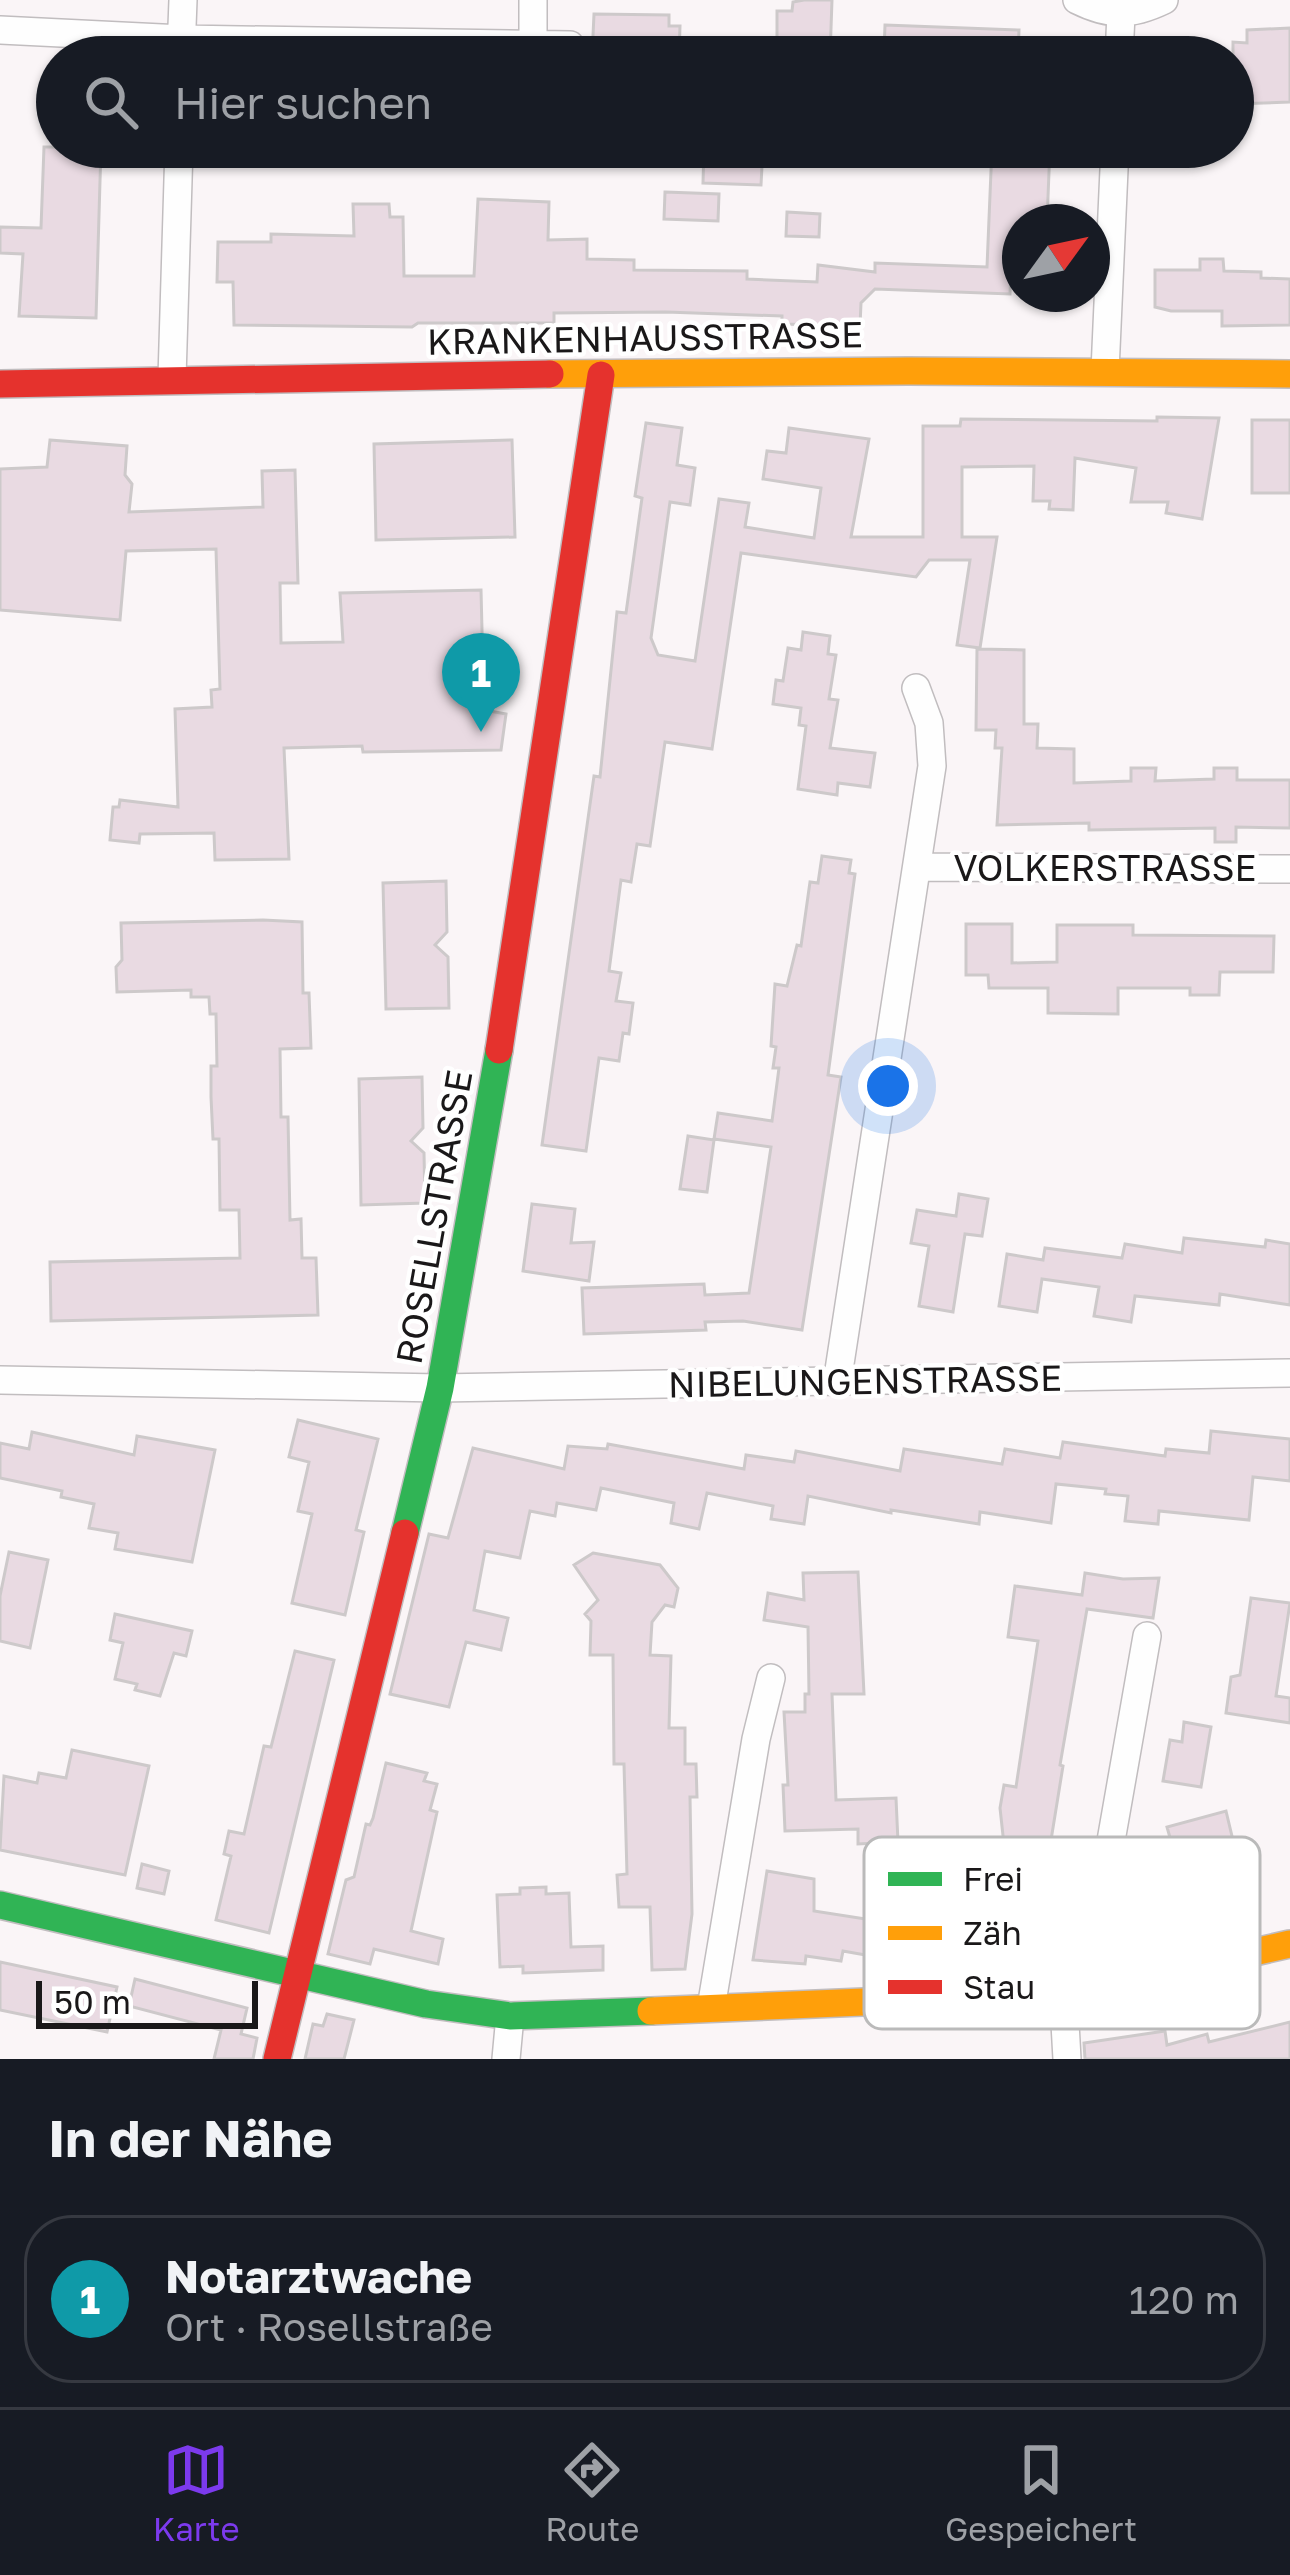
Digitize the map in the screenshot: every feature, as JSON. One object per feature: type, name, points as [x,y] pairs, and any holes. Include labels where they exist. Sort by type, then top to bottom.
[{"type":"street","points":[[182,36],[183,0]]},
{"type":"street","points":[[533,0],[533,36]]},
{"type":"street","points":[[1077,0],[1100,12],[1121,14],[1164,0]]},
{"type":"street","points":[[1120,36],[1121,14]]},
{"type":"street","points":[[0,30],[61,36]]},
{"type":"street","points":[[172,378],[178,168]]},
{"type":"street","points":[[1105,371],[1114,168]]},
{"type":"street","name":"KRANKENHAUSSTRASSE","points":[[0,384],[172,378],[1105,371],[1290,374]]},
{"type":"street","name":"ROSELLSTRASSE","points":[[278,2059],[440,1388],[484,1153],[601,375]]},
{"type":"street","points":[[837,1382],[932,766],[928,723],[916,688]]},
{"type":"street","name":"VOLKERSTRASSE","points":[[919,867],[1290,869]]},
{"type":"street","name":"NIBELUNGENSTRASSE","points":[[0,1380],[440,1388],[1290,1373]]},
{"type":"street","points":[[1105,1837],[1147,1636]]},
{"type":"street","points":[[711,2008],[756,1739],[771,1678]]},
{"type":"street","points":[[0,1905],[297,1977],[510,2016],[864,2004]]},
{"type":"street","points":[[1260,1950],[1290,1943]]},
{"type":"street","points":[[506,2059],[510,2016]]},
{"type":"street","points":[[1067,2059],[1070,2029]]},
{"type":"building","points":[[832,0],[831,36],[777,36],[777,11],[792,11],[793,2]]},
{"type":"building","points":[[594,14],[669,15],[669,26],[680,26],[680,36],[593,36]]},
{"type":"building","points":[[885,25],[1019,30],[1019,36],[885,36]]},
{"type":"building","points":[[1290,28],[1290,102],[1254,103],[1254,36],[1247,36],[1247,30]]},
{"type":"building","points":[[43,168],[100,168],[96,318],[19,316],[23,254],[0,253],[0,227],[41,228]]},
{"type":"building","points":[[703,168],[762,168],[761,185],[703,183]]},
{"type":"building","points":[[991,168],[1049,168],[1048,204],[1002,204],[1002,294],[875,289],[861,303],[860,326],[782,324],[782,316],[666,312],[554,313],[554,323],[234,325],[233,282],[217,282],[218,242],[271,242],[271,234],[354,236],[353,204],[389,204],[390,217],[403,217],[404,276],[474,276],[478,199],[549,202],[548,240],[587,239],[587,259],[634,260],[634,270],[747,271],[747,279],[817,282],[818,265],[875,272],[875,263],[987,267]]},
{"type":"building","points":[[665,192],[719,194],[718,221],[664,219]]},
{"type":"building","points":[[787,212],[820,214],[819,237],[786,236]]},
{"type":"building","points":[[1200,259],[1223,259],[1224,271],[1290,279],[1290,325],[1222,326],[1222,311],[1155,307],[1155,270],[1200,270]]},
{"type":"building","points":[[1157,417],[1219,418],[1202,519],[1166,513],[1168,502],[1131,502],[1136,468],[1075,458],[1073,510],[1049,509],[1050,501],[1033,501],[1034,466],[962,467],[962,537],[997,537],[980,648],[957,645],[970,560],[929,560],[916,577],[741,553],[712,749],[665,742],[650,846],[637,844],[631,882],[621,880],[609,971],[621,973],[616,1001],[633,1003],[629,1034],[623,1033],[619,1061],[599,1058],[586,1151],[542,1145],[594,776],[600,777],[617,612],[626,613],[642,498],[635,496],[646,423],[682,428],[677,465],[695,468],[690,505],[670,502],[651,638],[658,655],[695,661],[719,499],[749,503],[745,527],[814,538],[821,488],[763,479],[767,451],[786,453],[789,428],[869,439],[851,537],[923,537],[923,426],[960,426],[961,419],[1157,421]]},
{"type":"building","points":[[1252,420],[1290,420],[1290,493],[1252,493]]},
{"type":"building","points":[[50,440],[127,446],[125,475],[132,484],[129,512],[263,507],[262,471],[295,470],[298,583],[280,583],[281,643],[343,642],[340,593],[481,590],[484,710],[506,714],[501,750],[284,748],[289,859],[215,860],[214,833],[140,834],[139,843],[110,840],[113,807],[119,807],[120,800],[178,807],[175,709],[212,707],[211,690],[220,689],[216,549],[126,551],[120,620],[0,610],[0,469],[47,467]]},
{"type":"building","points":[[512,440],[515,537],[376,540],[374,444]]},
{"type":"building","points":[[803,632],[830,636],[828,654],[836,655],[829,699],[838,700],[830,748],[875,753],[870,787],[838,783],[837,795],[798,789],[806,726],[799,725],[801,708],[773,704],[776,680],[783,681],[788,648],[801,650]]},
{"type":"building","points":[[977,649],[1024,650],[1024,724],[1038,724],[1037,748],[1074,749],[1074,783],[1131,781],[1131,768],[1156,768],[1155,781],[1214,779],[1214,768],[1237,768],[1237,780],[1290,780],[1290,828],[1236,827],[1236,842],[1215,842],[1215,828],[1089,830],[1089,823],[997,825],[1002,748],[995,748],[996,730],[976,730]]},
{"type":"building","points":[[822,856],[851,860],[849,873],[855,874],[828,1075],[841,1077],[802,1330],[743,1321],[705,1322],[706,1330],[584,1334],[582,1288],[704,1284],[705,1295],[749,1293],[771,1147],[714,1139],[718,1113],[772,1121],[779,1068],[773,1068],[776,1047],[771,1046],[775,984],[787,986],[797,945],[801,946],[810,882],[818,883]]},
{"type":"building","points":[[446,881],[447,932],[435,945],[448,957],[449,1008],[386,1009],[383,883]]},
{"type":"building","points":[[302,922],[303,993],[309,993],[311,1048],[280,1049],[281,1117],[288,1117],[290,1220],[301,1219],[302,1258],[316,1258],[318,1315],[51,1321],[50,1262],[240,1258],[239,1210],[220,1210],[219,1139],[213,1139],[211,1097],[211,1066],[217,1066],[216,1014],[210,1014],[209,997],[191,997],[191,990],[117,992],[116,967],[122,960],[121,923]]},
{"type":"building","points":[[966,924],[1012,924],[1012,963],[1057,962],[1057,925],[1133,925],[1133,935],[1274,936],[1273,972],[1220,972],[1219,995],[1190,995],[1190,988],[1118,988],[1118,1014],[1048,1013],[1048,988],[989,988],[988,975],[966,975]]},
{"type":"building","points":[[422,1077],[423,1128],[411,1141],[424,1153],[425,1203],[361,1205],[359,1079]]},
{"type":"building","points":[[688,1136],[714,1140],[707,1192],[680,1189]]},
{"type":"building","points":[[959,1194],[988,1199],[982,1236],[965,1234],[953,1312],[919,1306],[929,1246],[911,1243],[917,1210],[956,1216]]},
{"type":"building","points":[[532,1204],[575,1209],[571,1243],[594,1242],[589,1281],[523,1271]]},
{"type":"building","points":[[1184,1238],[1265,1247],[1266,1240],[1290,1244],[1290,1305],[1220,1294],[1219,1305],[1135,1296],[1131,1322],[1094,1316],[1099,1287],[1042,1279],[1037,1312],[999,1306],[1007,1254],[1043,1260],[1045,1248],[1122,1258],[1125,1244],[1182,1253]]},
{"type":"building","points":[[298,1420],[378,1439],[356,1530],[364,1532],[345,1615],[292,1603],[312,1514],[298,1511],[309,1462],[289,1457]]},
{"type":"building","points":[[1211,1431],[1290,1439],[1290,1481],[1253,1477],[1249,1520],[1159,1511],[1158,1524],[1125,1521],[1128,1496],[1056,1484],[1051,1523],[980,1512],[979,1524],[808,1496],[804,1524],[771,1519],[773,1506],[707,1493],[699,1529],[671,1523],[674,1503],[601,1488],[596,1510],[557,1503],[555,1516],[530,1511],[520,1558],[485,1551],[474,1610],[508,1618],[501,1650],[466,1642],[449,1707],[390,1694],[429,1534],[448,1538],[473,1448],[564,1469],[568,1446],[607,1449],[608,1444],[744,1469],[746,1455],[794,1462],[796,1451],[900,1471],[904,1449],[1002,1464],[1005,1449],[1060,1458],[1063,1442],[1165,1456],[1166,1449],[1209,1453]]},
{"type":"building","points":[[32,1432],[134,1455],[137,1436],[215,1450],[192,1562],[115,1549],[118,1533],[89,1528],[94,1504],[61,1497],[62,1491],[0,1478],[0,1443],[29,1449]]},
{"type":"building","points":[[9,1552],[48,1560],[30,1648],[0,1641],[0,1596]]},
{"type":"building","points":[[593,1553],[660,1565],[678,1588],[674,1607],[665,1605],[652,1622],[650,1655],[671,1656],[669,1728],[685,1728],[685,1764],[696,1764],[697,1797],[690,1797],[692,1914],[685,1969],[652,1970],[650,1907],[619,1907],[617,1875],[627,1874],[624,1764],[614,1764],[613,1655],[590,1655],[591,1621],[585,1614],[598,1600],[574,1565]]},
{"type":"building","points":[[858,1572],[864,1694],[832,1694],[836,1800],[896,1798],[898,1837],[864,1837],[864,1844],[858,1844],[858,1829],[785,1831],[784,1712],[805,1712],[808,1627],[764,1620],[768,1593],[804,1600],[803,1573]]},
{"type":"building","points":[[1085,1573],[1159,1578],[1153,1618],[1087,1609],[1052,1837],[1003,1837],[1000,1808],[1004,1785],[1016,1787],[1038,1641],[1008,1637],[1015,1586],[1082,1595]]},
{"type":"building","points":[[1251,1598],[1290,1603],[1276,1696],[1290,1698],[1290,1723],[1226,1713],[1231,1677],[1240,1675]]},
{"type":"building","points":[[115,1614],[192,1631],[186,1656],[174,1653],[160,1696],[115,1679],[123,1643],[110,1640]]},
{"type":"building","points":[[295,1651],[334,1660],[269,1933],[216,1920],[231,1856],[224,1854],[229,1831],[244,1834],[264,1746],[271,1747]]},
{"type":"building","points":[[1184,1722],[1211,1727],[1201,1787],[1163,1781],[1170,1740],[1182,1742]]},
{"type":"building","points":[[72,1750],[149,1766],[125,1875],[0,1850],[4,1776],[37,1783],[39,1773],[66,1778]]},
{"type":"building","points":[[386,1763],[427,1773],[424,1781],[437,1784],[430,1810],[437,1812],[411,1931],[443,1939],[438,1964],[374,1949],[370,1964],[328,1954],[346,1880],[354,1877]]},
{"type":"building","points":[[1226,1811],[1232,1837],[1170,1837],[1167,1827]]},
{"type":"building","points":[[142,1864],[169,1871],[164,1894],[137,1888]]},
{"type":"building","points":[[767,1871],[814,1879],[814,1911],[864,1919],[864,1955],[843,1951],[841,1961],[806,1956],[805,1964],[753,1960]]},
{"type":"building","points":[[546,1887],[546,1894],[569,1893],[571,1947],[603,1946],[603,1970],[523,1973],[523,1966],[500,1967],[497,1895]]},
{"type":"building","points":[[0,1962],[117,1987],[107,2032],[0,2010]]},
{"type":"building","points":[[135,1979],[247,2008],[241,2034],[257,2038],[253,2059],[214,2059],[221,2030],[129,2006]]},
{"type":"building","points":[[327,2014],[354,2020],[344,2059],[305,2059],[313,2024],[323,2026]]},
{"type":"building","points":[[1290,2022],[1290,2059],[1085,2059],[1084,2043],[1165,2031],[1167,2045],[1207,2034],[1209,2042]]},
{"type":"traffic: fast","points":[[405,1533],[440,1388],[499,1050]]},
{"type":"traffic: fast","points":[[0,1905],[426,2004],[510,2016],[651,2011]]},
{"type":"traffic: slow","points":[[550,374],[1290,374]]},
{"type":"traffic: slow","points":[[1260,1951],[1290,1944]]},
{"type":"traffic: slow","points":[[651,2011],[864,2002]]},
{"type":"traffic: jam","points":[[0,384],[550,374]]},
{"type":"traffic: jam","points":[[499,1050],[601,375]]},
{"type":"traffic: jam","points":[[277,2059],[405,1533]]},
{"type":"place","name":"Notarztwache","points":[[481,732]]}]
